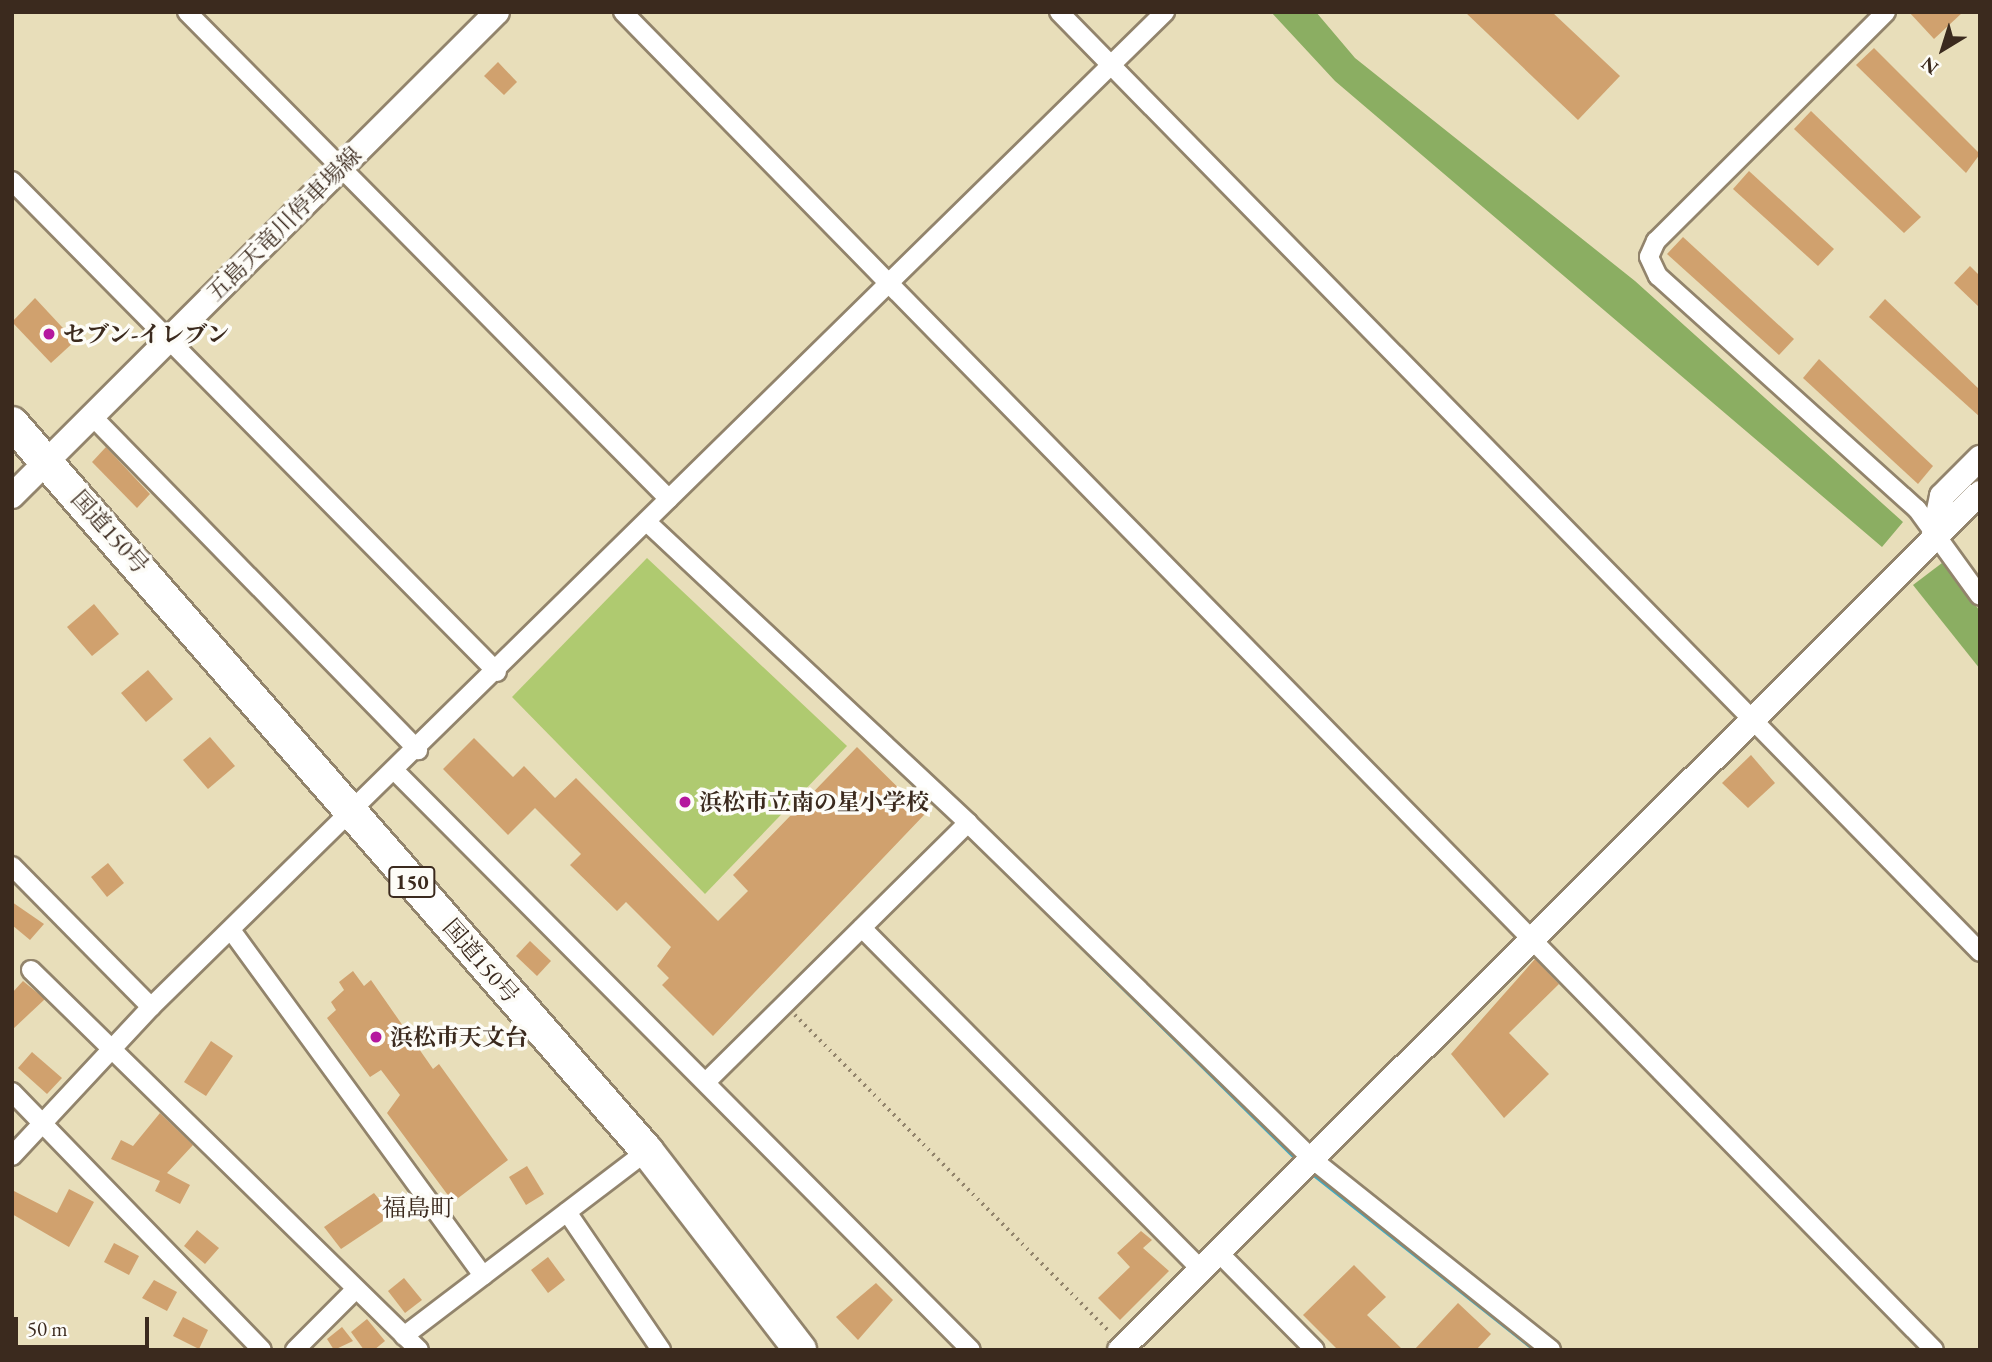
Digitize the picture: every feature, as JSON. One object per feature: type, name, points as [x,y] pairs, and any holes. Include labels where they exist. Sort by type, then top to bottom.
[{"type":"highway","name":"国道150号","points":[[12,423],[647,1151],[800,1350]]},
{"type":"street","points":[[187,12],[669,499]]},
{"type":"street","name":"五島天竜川停車場線","points":[[12,496],[497,12]]},
{"type":"street","points":[[623,12],[1934,1350]]},
{"type":"street","points":[[1059,12],[1980,952]]},
{"type":"street","points":[[12,1156],[115,1051],[151,1007],[649,524],[669,499],[890,285],[1165,12]]},
{"type":"street","points":[[1886,12],[1656,241],[1649,257],[1658,276],[1917,509],[1933,539],[1980,596]]},
{"type":"street","points":[[12,181],[497,672]]},
{"type":"street","points":[[92,416],[418,750]]},
{"type":"street","points":[[1933,539],[1942,496],[1980,458]]},
{"type":"street","points":[[1122,1348],[1534,941],[1752,719],[1980,494]]},
{"type":"street","points":[[649,524],[968,822],[1312,1159],[1551,1350]]},
{"type":"street","points":[[396,772],[708,1080],[971,1350]]},
{"type":"street","points":[[708,1080],[968,822]]},
{"type":"street","points":[[12,866],[151,1007]]},
{"type":"street","points":[[862,928],[1210,1262],[1315,1350]]},
{"type":"street","points":[[231,929],[483,1276]]},
{"type":"street","points":[[31,970],[419,1350]]},
{"type":"street","points":[[12,1092],[262,1350]]},
{"type":"street","points":[[404,1336],[647,1151]]},
{"type":"street","points":[[566,1212],[661,1350]]},
{"type":"street","points":[[295,1350],[356,1289]]},
{"type":"path","points":[[784,1004],[1122,1348]]},
{"type":"green space","points":[[1271,12],[1316,12],[1355,58],[1635,281],[1903,522],[1882,547],[1335,81]]},
{"type":"green space","points":[[647,558],[847,746],[705,894],[512,697]]},
{"type":"green space","points":[[1942,563],[1980,611],[1980,669],[1913,585]]},
{"type":"building","points":[[1465,12],[1552,12],[1620,76],[1578,120]]},
{"type":"building","points":[[1909,12],[1963,12],[1934,39]]},
{"type":"building","points":[[1874,48],[1980,154],[1966,173],[1856,65]]},
{"type":"building","points":[[498,62],[517,82],[504,95],[484,76]]},
{"type":"building","points":[[1811,111],[1921,217],[1904,233],[1794,129]]},
{"type":"building","points":[[1749,171],[1834,249],[1818,266],[1733,189]]},
{"type":"building","points":[[1683,237],[1794,339],[1779,355],[1667,254]]},
{"type":"building","points":[[1970,266],[1980,276],[1980,308],[1954,283]]},
{"type":"building","points":[[35,298],[75,341],[51,363],[12,322]]},
{"type":"building","points":[[1885,299],[1980,390],[1980,417],[1869,317]]},
{"type":"building","points":[[1819,359],[1933,466],[1918,484],[1803,378]]},
{"type":"building","points":[[106,447],[150,494],[137,508],[92,462]]},
{"type":"building","points":[[94,604],[119,634],[92,656],[67,627]]},
{"type":"building","points":[[148,670],[173,699],[146,722],[121,693]]},
{"type":"building","points":[[210,737],[235,766],[208,789],[183,760]]},
{"type":"building","points":[[474,738],[513,777],[524,766],[555,798],[576,778],[718,921],[748,891],[733,875],[857,747],[925,814],[713,1036],[662,985],[669,978],[657,966],[671,947],[626,902],[617,911],[570,865],[581,854],[535,808],[508,835],[443,769]]},
{"type":"building","points":[[1751,755],[1775,783],[1748,808],[1722,783]]},
{"type":"building","points":[[108,863],[124,883],[107,897],[91,877]]},
{"type":"building","points":[[12,902],[44,924],[30,940],[12,925]]},
{"type":"building","points":[[530,941],[551,961],[537,976],[516,956]]},
{"type":"building","points":[[1535,959],[1559,984],[1509,1033],[1549,1074],[1504,1118],[1451,1054]]},
{"type":"building","points":[[353,971],[364,986],[371,980],[433,1069],[439,1064],[508,1160],[453,1202],[387,1113],[400,1095],[381,1070],[370,1077],[327,1018],[336,1010],[331,1002],[344,990],[339,982]]},
{"type":"building","points":[[23,981],[45,999],[12,1030],[12,993]]},
{"type":"building","points":[[211,1041],[233,1056],[206,1096],[184,1082]]},
{"type":"building","points":[[32,1052],[62,1078],[47,1094],[18,1068]]},
{"type":"building","points":[[160,1113],[193,1145],[167,1173],[190,1185],[180,1204],[155,1191],[160,1181],[111,1159],[121,1140],[133,1146]]},
{"type":"building","points":[[527,1166],[544,1194],[526,1205],[509,1177]]},
{"type":"building","points":[[69,1189],[94,1202],[69,1247],[12,1214],[12,1190],[57,1213]]},
{"type":"building","points":[[374,1193],[392,1215],[341,1249],[324,1227]]},
{"type":"building","points":[[197,1230],[219,1248],[205,1264],[184,1246]]},
{"type":"building","points":[[1141,1231],[1152,1240],[1143,1248],[1169,1271],[1120,1320],[1098,1298],[1130,1267],[1117,1253]]},
{"type":"building","points":[[114,1243],[139,1256],[129,1275],[104,1262]]},
{"type":"building","points":[[548,1257],[565,1280],[548,1293],[531,1270]]},
{"type":"building","points":[[1354,1265],[1386,1297],[1367,1315],[1403,1350],[1338,1350],[1303,1315]]},
{"type":"building","points":[[404,1278],[422,1300],[405,1313],[388,1291]]},
{"type":"building","points":[[154,1280],[177,1292],[167,1311],[142,1298]]},
{"type":"building","points":[[876,1283],[893,1300],[858,1340],[836,1317]]},
{"type":"building","points":[[1458,1303],[1491,1334],[1476,1350],[1414,1350]]},
{"type":"building","points":[[183,1317],[208,1330],[199,1349],[173,1336]]},
{"type":"building","points":[[367,1319],[385,1341],[374,1350],[364,1350],[351,1332]]},
{"type":"building","points":[[342,1327],[353,1341],[334,1350],[327,1339]]},
{"type":"waterway","points":[[1076,941],[1296,1158]]},
{"type":"waterway","points":[[1315,1175],[1536,1350]]},
{"type":"place","name":"セブン-イレブン","points":[[49,334]]},
{"type":"place","name":"浜松市立南の星小学校","points":[[685,802]]},
{"type":"place","name":"浜松市天文台","points":[[376,1037]]},
{"type":"district","name":"福島町","points":[[418,1208]]}]
